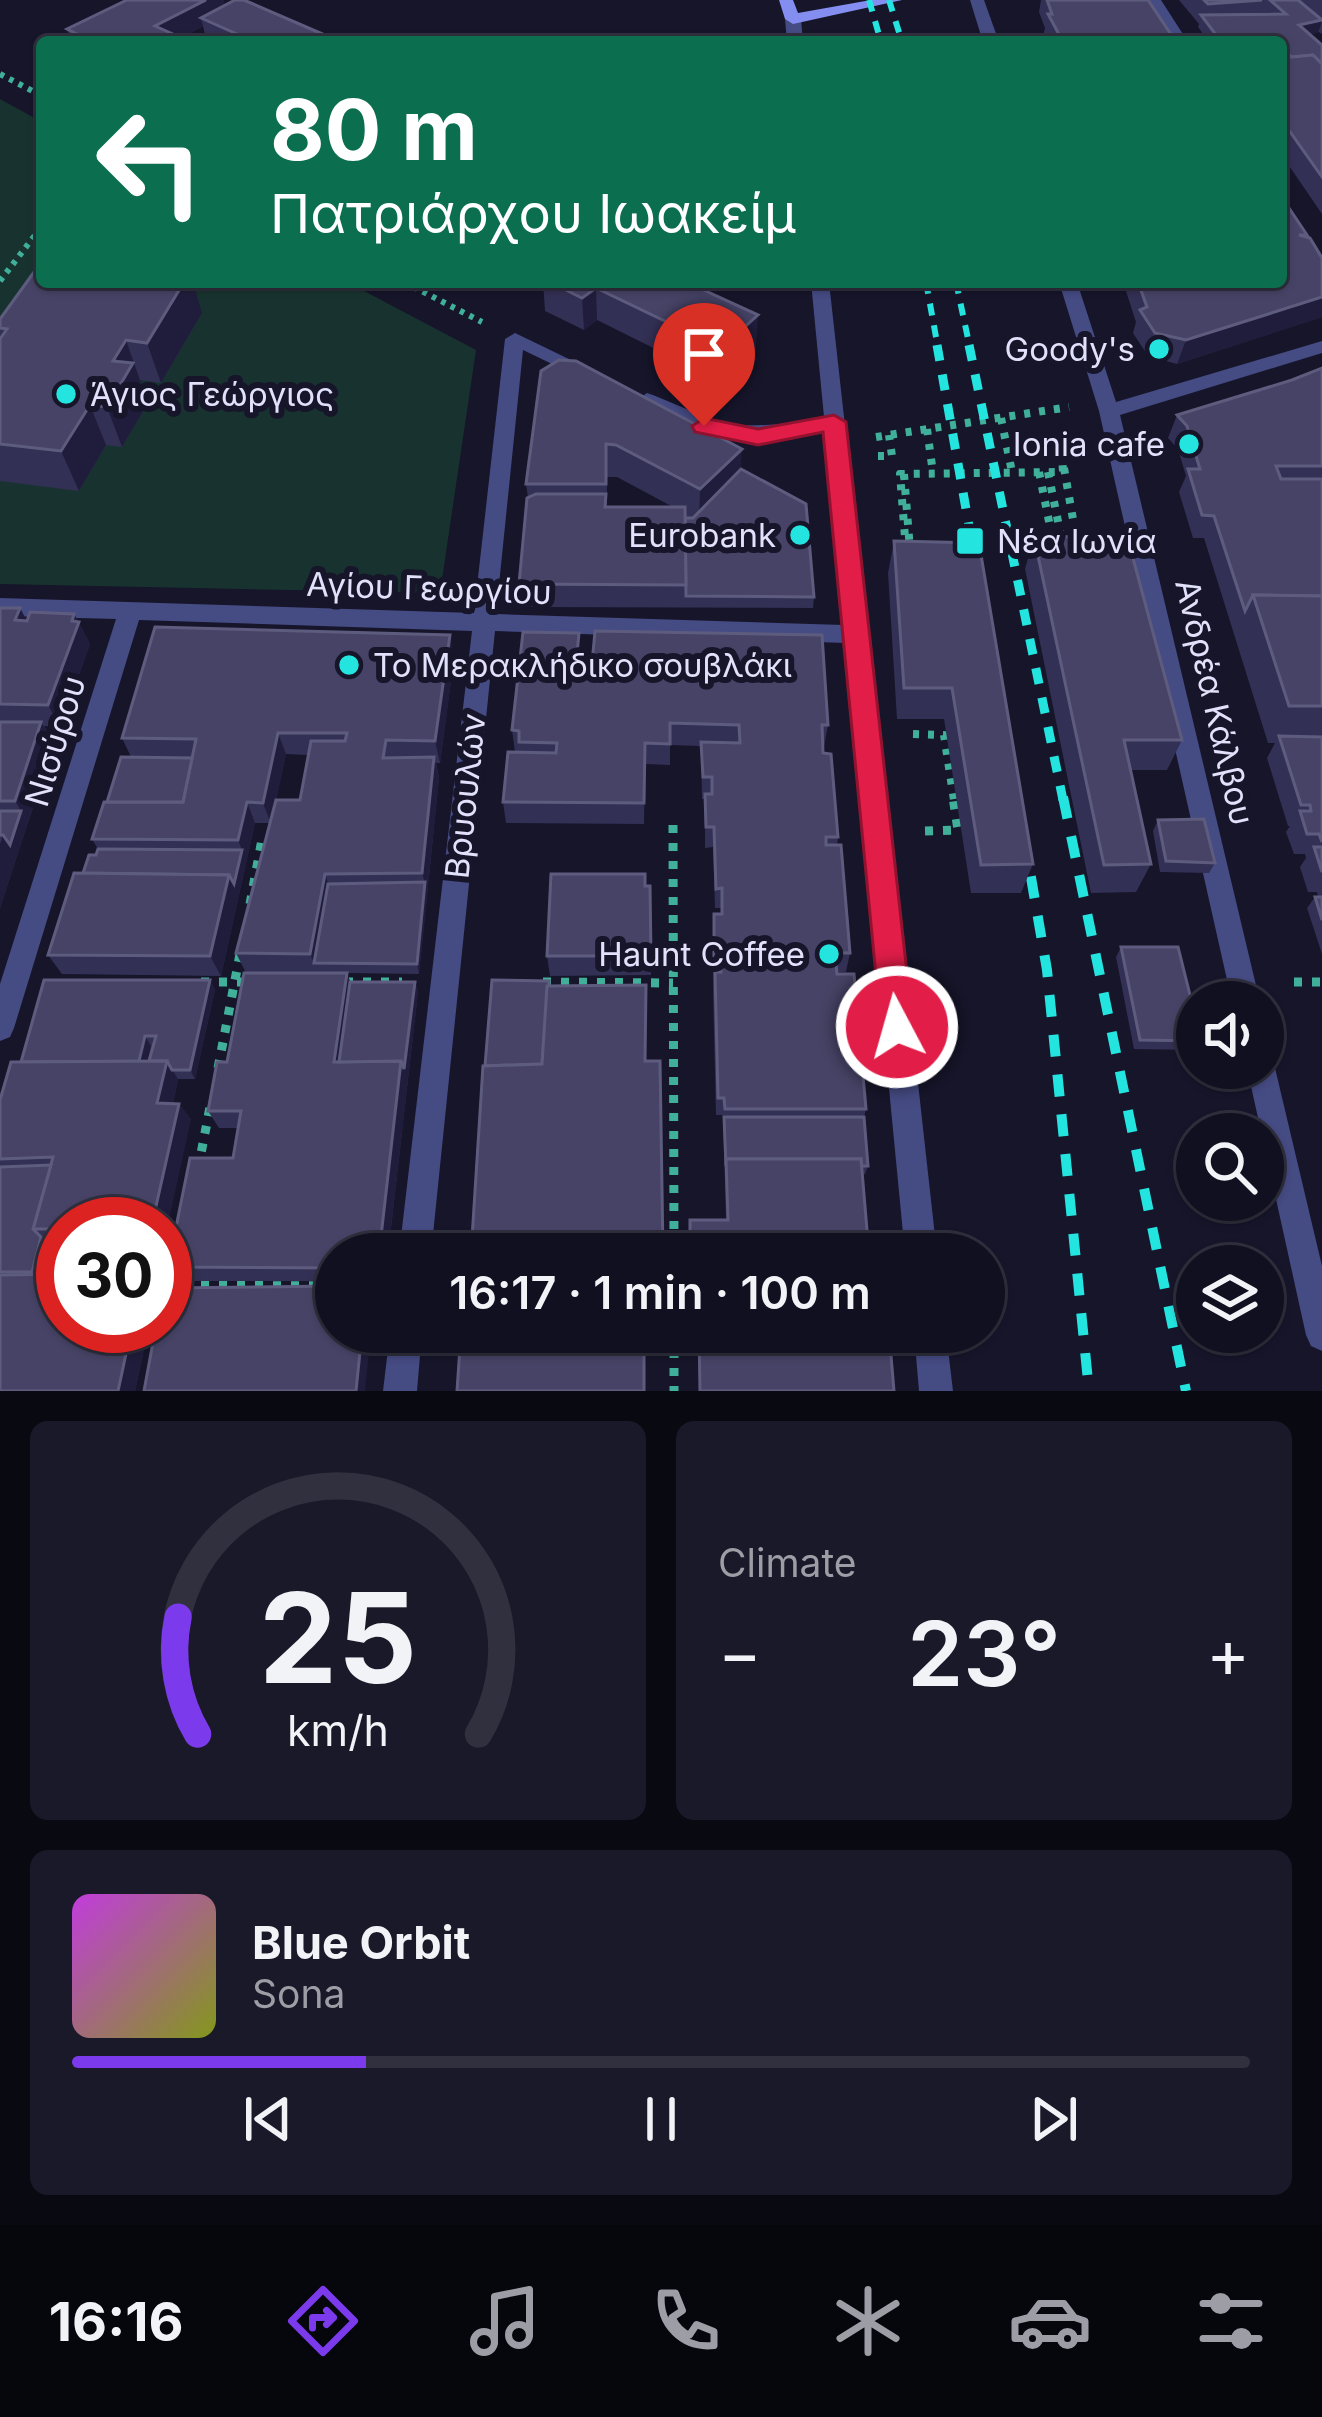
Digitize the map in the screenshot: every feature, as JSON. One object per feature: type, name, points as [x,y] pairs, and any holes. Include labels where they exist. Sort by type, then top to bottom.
[{"type":"street","points":[[786,0],[794,36]]},
{"type":"street","points":[[793,19],[895,0]]},
{"type":"street","points":[[977,0],[989,36]]},
{"type":"street","points":[[1154,0],[1176,36]]},
{"type":"street","points":[[821,288],[919,1233]]},
{"type":"street","name":"Ανδρέα Κάλβου","points":[[1070,288],[1109,411],[1241,981]]},
{"type":"street","points":[[515,339],[599,378]]},
{"type":"street","name":"Βρυουλών","points":[[417,1233],[515,339]]},
{"type":"street","points":[[1109,411],[1322,346]]},
{"type":"street","points":[[620,388],[715,432],[758,437],[834,422]]},
{"type":"street","name":"Αγίου Γεωργίου","points":[[0,608],[856,634]]},
{"type":"street","name":"Νισύρου","points":[[0,1028],[130,612]]},
{"type":"street","points":[[1266,1089],[1322,1335]]},
{"type":"street","points":[[400,1391],[404,1353]]},
{"type":"street","points":[[932,1353],[936,1391]]},
{"type":"path","points":[[0,75],[36,92]]},
{"type":"path","points":[[0,280],[36,234]]},
{"type":"path","points":[[416,288],[515,339]]},
{"type":"path","points":[[878,456],[892,456],[886,438],[1058,409]]},
{"type":"path","points":[[1001,418],[1012,472]]},
{"type":"path","points":[[926,429],[933,473]]},
{"type":"path","points":[[890,557],[907,557],[911,546],[902,474],[1063,472],[1062,455],[1077,542]]},
{"type":"path","points":[[1044,472],[1052,541],[1090,542]]},
{"type":"path","points":[[913,734],[944,735],[958,830],[925,831]]},
{"type":"path","points":[[673,825],[674,1233]]},
{"type":"path","points":[[247,919],[263,834]]},
{"type":"path","points":[[216,1075],[243,940]]},
{"type":"path","points":[[190,982],[258,982]]},
{"type":"path","points":[[328,982],[445,982]]},
{"type":"path","points":[[536,982],[673,983]]},
{"type":"path","points":[[1294,982],[1322,982]]},
{"type":"path","points":[[193,1192],[212,1098]]},
{"type":"path","points":[[192,1285],[315,1286]]},
{"type":"path","points":[[674,1353],[674,1391]]},
{"type":"green space","points":[[0,99],[36,119],[36,288],[358,288],[476,350],[440,593],[0,584]]},
{"type":"building","points":[[127,0],[206,0],[155,26],[178,36],[81,36],[67,29]]},
{"type":"building","points":[[244,0],[327,36],[242,36],[201,18]]},
{"type":"building","points":[[1047,0],[1148,0],[1172,36],[1060,36],[1048,14],[1052,14]]},
{"type":"building","points":[[1204,0],[1262,0],[1208,4]]},
{"type":"building","points":[[1270,0],[1298,0],[1322,20],[1299,25],[1322,45],[1322,64],[1313,55],[1291,57],[1287,36],[1217,36],[1201,15],[1286,14]]},
{"type":"building","points":[[1313,55],[1322,64],[1322,177],[1287,127],[1287,57]]},
{"type":"building","points":[[1287,205],[1307,235],[1299,235],[1310,238],[1322,258],[1322,297],[1186,340],[1155,333],[1140,310],[1147,307],[1140,288],[1287,288]]},
{"type":"building","name":"Άγιος Γεώργιος","points":[[36,269],[36,288],[180,288],[147,343],[126,340],[113,361],[133,363],[107,407],[90,405],[61,451],[0,444],[0,339],[7,329],[0,328],[0,319]]},
{"type":"building","points":[[562,288],[596,288],[582,298]]},
{"type":"building","points":[[596,288],[699,288],[758,315],[721,348]]},
{"type":"building","points":[[559,360],[576,361],[742,449],[700,489],[606,444],[606,484],[526,484],[541,371]]},
{"type":"building","points":[[1322,368],[1322,466],[1276,466],[1281,479],[1322,479],[1322,596],[1253,595],[1245,611],[1214,516],[1202,515],[1188,469],[1200,469],[1187,426],[1177,415]]},
{"type":"building","points":[[741,469],[806,504],[814,597],[686,596],[685,518],[693,518]]},
{"type":"building","points":[[606,494],[605,507],[685,507],[686,585],[519,584],[527,498]]},
{"type":"building","points":[[1127,536],[1182,740],[1124,740],[1151,864],[1104,865],[1034,537]]},
{"type":"building","points":[[894,541],[979,543],[1033,864],[981,865],[952,688],[904,688]]},
{"type":"building","points":[[1253,595],[1322,596],[1322,706],[1289,706]]},
{"type":"building","points":[[0,608],[20,608],[15,620],[27,621],[30,612],[74,614],[72,621],[79,622],[48,705],[0,704]]},
{"type":"building","points":[[155,627],[450,635],[435,741],[386,740],[383,758],[434,757],[422,873],[325,874],[310,954],[236,953],[276,800],[300,800],[311,741],[345,741],[347,733],[278,733],[263,803],[247,802],[238,840],[92,839],[104,802],[183,802],[196,739],[122,738]]},
{"type":"building","points":[[595,631],[822,635],[828,725],[822,725],[823,753],[831,754],[838,837],[826,837],[826,845],[841,845],[850,953],[835,953],[837,974],[854,974],[866,1109],[725,1109],[724,1098],[718,1098],[715,972],[721,972],[721,955],[714,956],[714,914],[722,914],[722,888],[716,889],[714,827],[706,827],[705,794],[712,794],[712,777],[703,777],[701,742],[740,743],[739,725],[670,723],[670,744],[645,743],[644,803],[503,802],[508,752],[556,753],[557,743],[519,742],[519,731],[512,730],[523,632],[579,633],[575,675],[591,675]]},
{"type":"building","points":[[0,722],[41,722],[15,801],[0,801]]},
{"type":"building","points":[[1279,736],[1322,737],[1322,842],[1319,834],[1307,834],[1300,811],[1311,811],[1310,805],[1301,805]]},
{"type":"building","points":[[121,757],[192,758],[183,802],[107,802]]},
{"type":"building","points":[[0,811],[21,811],[10,845],[0,835]]},
{"type":"building","points":[[1204,819],[1215,863],[1166,861],[1158,820]]},
{"type":"building","points":[[1314,847],[1322,847],[1322,872]]},
{"type":"building","points":[[98,849],[242,850],[234,884],[229,875],[83,873],[89,855],[96,855]]},
{"type":"building","points":[[74,873],[229,875],[210,956],[48,955]]},
{"type":"building","points":[[551,874],[645,874],[645,886],[650,886],[651,956],[547,956]]},
{"type":"building","points":[[425,882],[417,964],[314,963],[328,884]]},
{"type":"building","points":[[1121,947],[1178,947],[1186,981],[1176,981],[1176,1041],[1140,1040]]},
{"type":"building","points":[[244,973],[347,973],[334,1062],[401,1061],[381,1233],[315,1233],[315,1268],[192,1267],[192,1197],[182,1197],[190,1158],[233,1158],[241,1111],[208,1111],[217,1062],[227,1062]]},
{"type":"building","points":[[44,980],[210,980],[190,1070],[172,1070],[167,1061],[149,1061],[156,1036],[145,1036],[139,1061],[21,1062]]},
{"type":"building","points":[[492,980],[549,981],[542,1064],[485,1066]]},
{"type":"building","points":[[350,982],[415,982],[404,1069],[401,1061],[339,1062]]},
{"type":"building","points":[[646,985],[645,1061],[660,1061],[663,1233],[472,1233],[483,1066],[542,1064],[547,986]]},
{"type":"building","points":[[167,1061],[157,1103],[179,1104],[158,1197],[42,1197],[53,1157],[0,1159],[0,1100],[11,1062]]},
{"type":"building","points":[[724,1117],[864,1117],[868,1166],[861,1166],[861,1159],[726,1159],[726,1166]]},
{"type":"building","points":[[726,1159],[861,1159],[867,1233],[690,1233],[690,1220],[728,1220]]},
{"type":"building","points":[[51,1165],[42,1197],[36,1197],[32,1272],[0,1272],[0,1167]]},
{"type":"building","points":[[36,1274],[36,1353],[126,1353],[118,1391],[0,1391],[0,1275]]},
{"type":"building","points":[[315,1286],[315,1353],[360,1353],[356,1391],[144,1391],[151,1353],[192,1353],[192,1288]]},
{"type":"building","points":[[460,1353],[644,1353],[644,1391],[457,1391]]},
{"type":"building","points":[[699,1353],[891,1353],[894,1391],[700,1391]]},
{"type":"railway","points":[[869,0],[879,36]]},
{"type":"railway","points":[[889,0],[900,36]]},
{"type":"railway","points":[[927,288],[938,348]]},
{"type":"railway","points":[[957,288],[970,348]]},
{"type":"railway","points":[[937,345],[978,577]]},
{"type":"railway","points":[[969,345],[1063,800]]},
{"type":"railway","points":[[1063,797],[1186,1391]]},
{"type":"railway","points":[[1024,837],[1047,970],[1089,1391]]},
{"type":"place","name":"Goody's","points":[[1159,349]]},
{"type":"place","name":"Άγιος Γεώργιος","points":[[66,394]]},
{"type":"place","name":"Ionia cafe","points":[[1189,444]]},
{"type":"place","name":"Eurobank","points":[[800,535]]},
{"type":"place","name":"Νέα Ιωνία","points":[[970,541]]},
{"type":"place","name":"Το Μερακλήδικο σουβλάκι","points":[[349,665]]},
{"type":"place","name":"Haunt Coffee","points":[[829,954]]},
{"type":"route","points":[[704,426],[715,432],[758,437],[834,422],[897,1027]]}]
